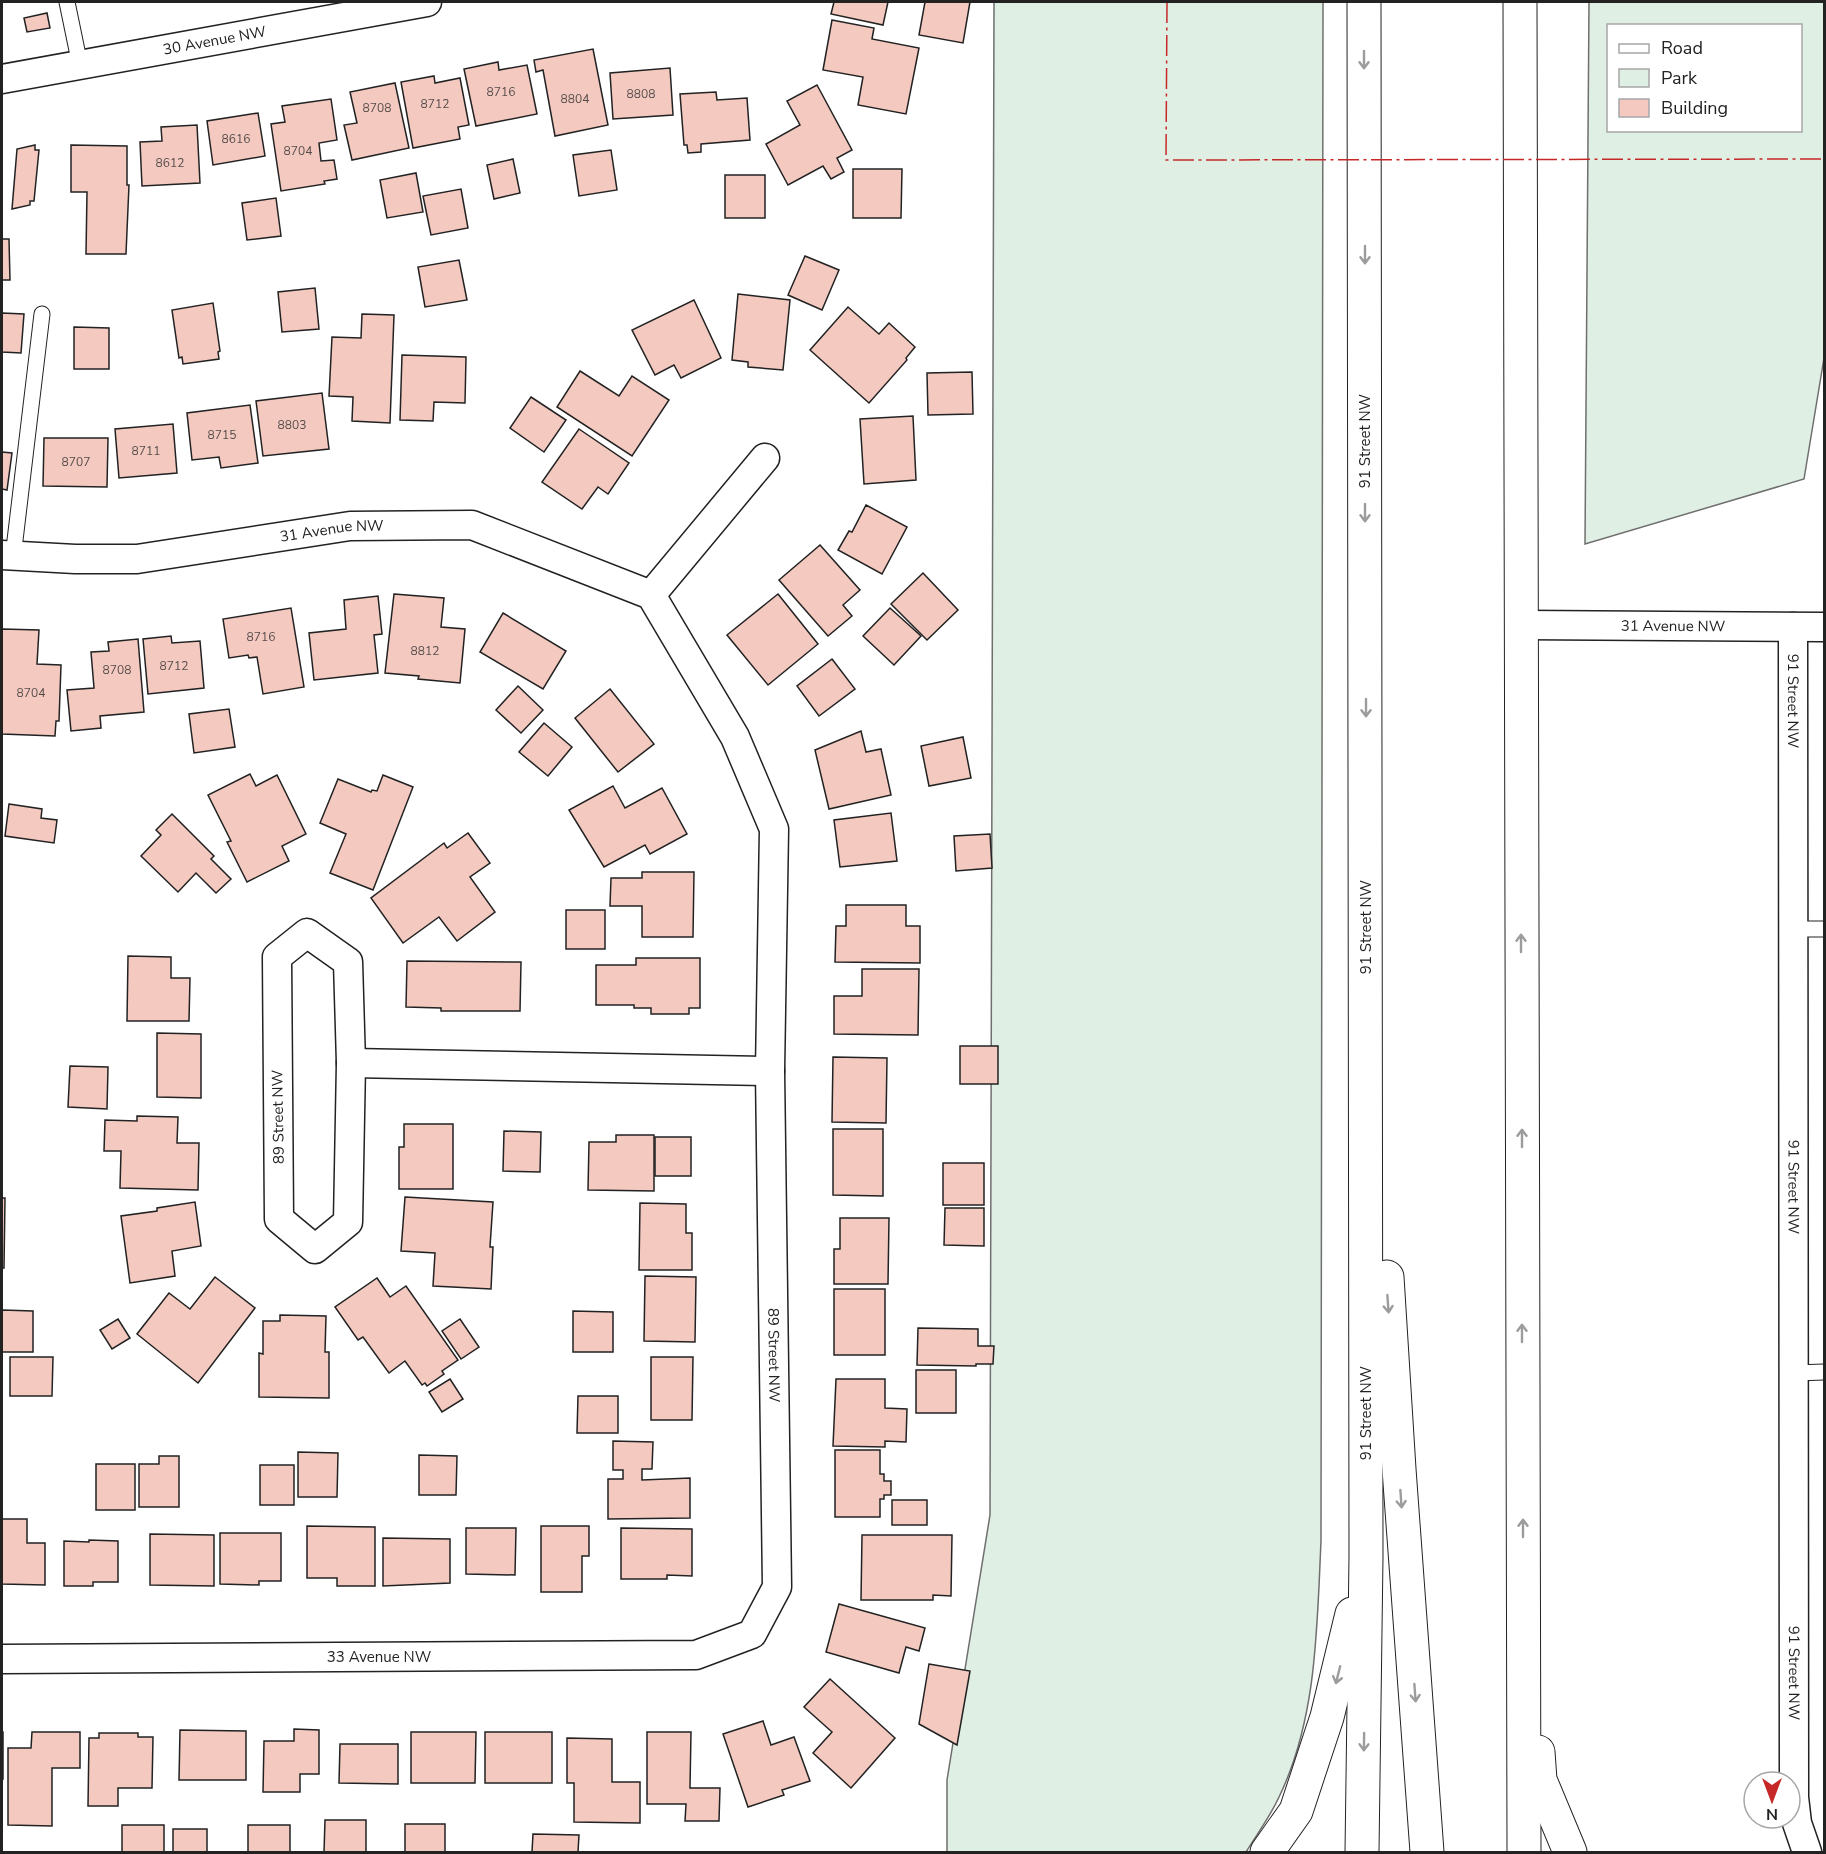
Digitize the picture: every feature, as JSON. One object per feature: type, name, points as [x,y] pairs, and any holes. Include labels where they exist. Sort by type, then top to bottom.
[{"type":"main road","name":"91 Street NW","points":[[1362,1852],[1366,1557],[1364,2]]},
{"type":"main road","points":[[1520,2],[1524,1852]]},
{"type":"main road","points":[[1366,952],[1399,1469],[1427,1852]]},
{"type":"main road","points":[[1267,1852],[1296,1811],[1328,1717],[1366,1557]]},
{"type":"main road","points":[[1523,1586],[1540,1780],[1570,1852]]},
{"type":"street","name":"30 Avenue NW","points":[[2,79],[427,2]]},
{"type":"street","points":[[651,595],[765,458]]},
{"type":"street","name":"31 Avenue NW","points":[[7,556],[137,560],[350,526],[472,525],[651,595]]},
{"type":"street","name":"89 Street NW","points":[[651,595],[735,737],[774,829],[770,1071],[777,1587],[752,1634]]},
{"type":"street","name":"31 Avenue NW","points":[[1520,625],[1824,627]]},
{"type":"street","name":"91 Street NW","points":[[1793,627],[1794,1797],[1797,1823],[1807,1852]]},
{"type":"street","name":"89 Street NW","points":[[307,933],[348,962],[351,1064],[348,1222],[315,1250],[279,1219],[277,957],[307,933]]},
{"type":"street","points":[[351,1064],[770,1071]]},
{"type":"street","name":"33 Avenue NW","points":[[2,1659],[696,1655],[752,1634]]},
{"type":"lane","points":[[67,2],[80,64]]},
{"type":"lane","points":[[7,556],[42,314]]},
{"type":"lane","points":[[1793,929],[1824,929]]},
{"type":"lane","points":[[1794,1373],[1824,1372]]},
{"type":"green space","points":[[994,2],[1323,2],[1321,1541],[1313,1672],[1301,1736],[1292,1767],[1279,1797],[1246,1852],[947,1852],[947,1780],[990,1515]]},
{"type":"green space","points":[[1589,2],[1824,2],[1824,358],[1804,479],[1585,544]]},
{"type":"building","points":[[834,2],[888,2],[883,25],[831,14]]},
{"type":"building","points":[[925,2],[970,2],[963,43],[919,35]]},
{"type":"building","points":[[47,13],[50,28],[27,32],[24,18]]},
{"type":"building","points":[[832,20],[874,28],[872,39],[919,48],[906,114],[858,105],[863,77],[823,70]]},
{"type":"building","points":[[593,49],[608,125],[555,136],[543,70],[536,72],[534,60]]},
{"type":"building","points":[[498,62],[499,70],[527,65],[537,114],[476,126],[464,69]]},
{"type":"building","points":[[670,68],[673,115],[613,119],[610,73]]},
{"type":"building","points":[[434,76],[435,83],[460,78],[469,125],[458,127],[460,139],[413,148],[401,82]]},
{"type":"building","points":[[395,83],[409,148],[352,160],[344,125],[357,123],[350,92]]},
{"type":"building","points":[[817,85],[852,150],[837,158],[844,172],[831,179],[823,166],[788,185],[766,144],[800,125],[787,101]]},
{"type":"building","points":[[716,92],[717,100],[747,98],[750,140],[701,144],[701,152],[688,153],[687,145],[684,145],[680,94]]},
{"type":"building","points":[[331,99],[337,140],[319,143],[321,161],[334,160],[337,179],[324,181],[325,184],[281,191],[271,124],[285,122],[282,106]]},
{"type":"building","points":[[258,113],[265,156],[213,165],[207,121]]},
{"type":"building","points":[[197,125],[200,183],[142,186],[140,142],[162,141],[161,127]]},
{"type":"building","points":[[35,145],[35,150],[39,150],[34,201],[30,201],[30,205],[12,209],[17,149]]},
{"type":"building","points":[[71,145],[127,146],[127,185],[129,185],[126,254],[86,254],[87,192],[71,192]]},
{"type":"building","points":[[611,150],[617,190],[579,196],[573,155]]},
{"type":"building","points":[[513,159],[520,193],[494,199],[487,165]]},
{"type":"building","points":[[853,169],[902,169],[901,218],[853,218]]},
{"type":"building","points":[[416,173],[423,212],[387,218],[380,180]]},
{"type":"building","points":[[725,175],[765,175],[765,218],[725,218]]},
{"type":"building","points":[[461,189],[468,228],[431,235],[423,196]]},
{"type":"building","points":[[276,198],[281,236],[247,240],[242,203]]},
{"type":"building","points":[[2,239],[9,239],[10,280],[2,280]]},
{"type":"building","points":[[805,256],[839,270],[822,310],[788,295]]},
{"type":"building","points":[[459,260],[467,300],[425,307],[418,267]]},
{"type":"building","points":[[315,288],[319,329],[282,332],[278,292]]},
{"type":"building","points":[[738,294],[790,300],[783,370],[748,367],[748,362],[732,360]]},
{"type":"building","points":[[694,300],[721,358],[681,378],[674,365],[655,375],[632,330]]},
{"type":"building","points":[[213,303],[220,351],[218,352],[219,359],[183,364],[182,357],[179,358],[172,310]]},
{"type":"building","points":[[848,307],[879,334],[889,323],[915,347],[906,358],[907,360],[869,403],[810,350]]},
{"type":"building","points":[[2,313],[24,314],[21,353],[2,352]]},
{"type":"building","points":[[362,314],[394,315],[390,423],[352,421],[353,397],[329,396],[332,337],[361,338]]},
{"type":"building","points":[[74,327],[109,328],[109,369],[74,369]]},
{"type":"building","points":[[402,355],[466,357],[465,403],[434,402],[433,421],[400,420]]},
{"type":"building","points":[[580,371],[619,396],[632,376],[669,400],[632,456],[557,407]]},
{"type":"building","points":[[972,372],[973,414],[928,415],[927,373]]},
{"type":"building","points":[[322,393],[329,449],[263,456],[256,401]]},
{"type":"building","points":[[531,397],[566,420],[544,452],[510,428]]},
{"type":"building","points":[[250,405],[258,463],[221,468],[219,457],[192,460],[187,413]]},
{"type":"building","points":[[913,416],[916,480],[864,484],[860,419]]},
{"type":"building","points":[[173,424],[177,473],[119,478],[115,429]]},
{"type":"building","points":[[579,429],[629,463],[608,494],[598,487],[582,509],[542,482]]},
{"type":"building","points":[[44,438],[108,438],[107,487],[43,486]]},
{"type":"building","points":[[2,452],[12,453],[7,490],[2,489]]},
{"type":"building","points":[[866,505],[907,527],[882,574],[838,550],[849,531],[852,532]]},
{"type":"building","points":[[820,545],[860,590],[843,605],[852,616],[828,636],[779,580]]},
{"type":"building","points":[[923,573],[958,610],[927,640],[891,604]]},
{"type":"building","points":[[394,594],[444,598],[441,627],[465,629],[460,683],[385,673]]},
{"type":"building","points":[[778,594],[818,644],[768,685],[727,635]]},
{"type":"building","points":[[378,596],[382,634],[374,635],[378,673],[314,680],[309,633],[346,629],[344,600]]},
{"type":"building","points":[[291,608],[304,687],[263,694],[257,657],[249,658],[248,655],[229,658],[223,619]]},
{"type":"building","points":[[890,608],[921,636],[894,665],[863,636]]},
{"type":"building","points":[[503,613],[566,651],[543,689],[480,652]]},
{"type":"building","points":[[2,629],[39,630],[37,664],[61,665],[59,721],[56,721],[55,736],[2,734]]},
{"type":"building","points":[[171,636],[172,643],[200,641],[204,688],[148,694],[143,639]]},
{"type":"building","points":[[138,639],[144,712],[100,716],[101,728],[71,731],[67,690],[94,688],[91,652],[109,651],[108,642]]},
{"type":"building","points":[[832,659],[855,689],[819,716],[797,686]]},
{"type":"building","points":[[518,686],[543,710],[521,733],[496,710]]},
{"type":"building","points":[[610,689],[654,744],[618,772],[575,718]]},
{"type":"building","points":[[229,709],[235,747],[194,753],[189,714]]},
{"type":"building","points":[[544,723],[572,747],[548,776],[519,752]]},
{"type":"building","points":[[861,731],[866,752],[881,749],[891,795],[829,809],[815,750]]},
{"type":"building","points":[[963,737],[971,778],[929,786],[921,746]]},
{"type":"building","points":[[250,774],[256,786],[277,775],[306,834],[282,846],[289,861],[247,882],[227,842],[231,841],[208,795]]},
{"type":"building","points":[[383,775],[413,787],[373,890],[330,873],[346,834],[320,823],[338,779],[371,792],[372,790],[377,791]]},
{"type":"building","points":[[613,786],[625,808],[662,788],[687,834],[650,854],[645,845],[604,867],[569,810]]},
{"type":"building","points":[[9,804],[42,809],[41,818],[57,820],[54,843],[5,836]]},
{"type":"building","points":[[891,813],[897,861],[840,867],[834,820]]},
{"type":"building","points":[[172,814],[214,856],[211,859],[231,879],[216,893],[196,873],[178,892],[141,856],[161,835],[156,830]]},
{"type":"building","points":[[468,833],[490,863],[470,877],[495,912],[457,941],[439,917],[403,943],[371,898],[444,843],[447,848]]},
{"type":"building","points":[[990,834],[992,868],[956,871],[954,836]]},
{"type":"building","points":[[642,872],[694,872],[693,937],[642,937],[642,906],[610,906],[611,878],[642,878]]},
{"type":"building","points":[[846,905],[906,905],[906,926],[920,926],[920,963],[835,962],[836,926],[846,926]]},
{"type":"building","points":[[566,910],[605,910],[605,949],[566,949]]},
{"type":"building","points":[[128,956],[171,957],[171,978],[190,978],[189,1021],[127,1021]]},
{"type":"building","points":[[636,958],[700,958],[700,1008],[689,1008],[689,1014],[651,1014],[651,1008],[634,1008],[634,1005],[596,1005],[596,965],[636,965]]},
{"type":"building","points":[[407,961],[521,962],[520,1011],[441,1011],[441,1008],[406,1007]]},
{"type":"building","points":[[862,969],[919,969],[918,1035],[834,1034],[834,996],[862,996]]},
{"type":"building","points":[[157,1033],[201,1034],[201,1098],[157,1097]]},
{"type":"building","points":[[960,1046],[998,1046],[998,1084],[960,1084]]},
{"type":"building","points":[[833,1057],[887,1058],[886,1123],[832,1122]]},
{"type":"building","points":[[70,1066],[108,1067],[107,1109],[68,1107]]},
{"type":"building","points":[[137,1116],[178,1117],[177,1143],[199,1143],[198,1190],[120,1188],[121,1151],[104,1151],[105,1120],[137,1121]]},
{"type":"building","points":[[404,1124],[453,1124],[453,1189],[399,1189],[399,1147],[404,1147]]},
{"type":"building","points":[[833,1129],[883,1129],[883,1196],[833,1195]]},
{"type":"building","points":[[504,1131],[541,1132],[540,1172],[503,1171]]},
{"type":"building","points":[[616,1135],[654,1135],[654,1191],[588,1190],[589,1142],[616,1142]]},
{"type":"building","points":[[655,1137],[691,1137],[691,1176],[655,1176]]},
{"type":"building","points":[[943,1163],[984,1163],[984,1205],[943,1205]]},
{"type":"building","points":[[405,1197],[493,1202],[490,1247],[493,1247],[491,1289],[433,1286],[435,1253],[401,1251]]},
{"type":"building","points":[[2,1198],[5,1198],[4,1268],[2,1268]]},
{"type":"building","points":[[195,1202],[201,1246],[172,1251],[175,1276],[130,1283],[121,1216]]},
{"type":"building","points":[[640,1203],[686,1204],[686,1233],[692,1233],[692,1270],[639,1270]]},
{"type":"building","points":[[945,1208],[984,1208],[984,1246],[944,1245]]},
{"type":"building","points":[[840,1218],[889,1218],[888,1284],[834,1284],[834,1249],[840,1249]]},
{"type":"building","points":[[645,1276],[696,1277],[695,1342],[644,1341]]},
{"type":"building","points":[[215,1277],[255,1308],[198,1383],[137,1334],[169,1293],[190,1309]]},
{"type":"building","points":[[377,1278],[390,1297],[406,1286],[458,1360],[442,1371],[444,1374],[427,1386],[425,1383],[422,1385],[405,1361],[389,1373],[363,1337],[358,1340],[335,1307]]},
{"type":"building","points":[[834,1289],[885,1289],[885,1355],[834,1355]]},
{"type":"building","points":[[2,1310],[33,1311],[33,1352],[2,1352]]},
{"type":"building","points":[[573,1311],[613,1312],[613,1352],[573,1352]]},
{"type":"building","points":[[280,1315],[326,1316],[325,1352],[329,1352],[329,1398],[259,1397],[259,1353],[263,1354],[263,1321],[280,1321]]},
{"type":"building","points":[[118,1319],[130,1338],[112,1349],[100,1330]]},
{"type":"building","points":[[460,1319],[479,1347],[461,1359],[442,1331]]},
{"type":"building","points":[[918,1328],[978,1329],[978,1346],[994,1346],[993,1364],[917,1365]]},
{"type":"building","points":[[10,1357],[53,1357],[52,1396],[10,1396]]},
{"type":"building","points":[[651,1357],[693,1357],[692,1420],[651,1420]]},
{"type":"building","points":[[916,1370],[956,1370],[956,1413],[916,1413]]},
{"type":"building","points":[[450,1379],[463,1399],[442,1412],[429,1392]]},
{"type":"building","points":[[836,1379],[885,1379],[885,1408],[907,1409],[906,1442],[885,1441],[885,1447],[833,1446]]},
{"type":"building","points":[[578,1396],[618,1396],[618,1433],[577,1433]]},
{"type":"building","points":[[613,1441],[653,1442],[652,1469],[642,1469],[642,1480],[690,1478],[690,1518],[608,1519],[608,1479],[623,1479],[623,1470],[613,1470]]},
{"type":"building","points":[[835,1450],[880,1450],[880,1474],[884,1474],[884,1481],[891,1481],[891,1495],[884,1495],[884,1499],[880,1499],[880,1517],[835,1517]]},
{"type":"building","points":[[298,1452],[338,1453],[337,1497],[298,1497]]},
{"type":"building","points":[[419,1455],[457,1456],[456,1495],[419,1495]]},
{"type":"building","points":[[159,1456],[179,1456],[179,1507],[139,1507],[139,1464],[159,1464]]},
{"type":"building","points":[[96,1464],[135,1464],[135,1510],[96,1510]]},
{"type":"building","points":[[260,1465],[294,1465],[294,1505],[260,1505]]},
{"type":"building","points":[[892,1500],[927,1500],[927,1525],[892,1525]]},
{"type":"building","points":[[2,1519],[27,1519],[27,1543],[45,1543],[45,1585],[2,1584]]},
{"type":"building","points":[[307,1526],[375,1527],[375,1586],[337,1586],[337,1578],[307,1578]]},
{"type":"building","points":[[541,1526],[589,1526],[589,1556],[582,1556],[582,1592],[541,1592]]},
{"type":"building","points":[[466,1528],[516,1528],[515,1575],[466,1574]]},
{"type":"building","points":[[621,1528],[692,1529],[692,1576],[667,1575],[667,1579],[621,1579]]},
{"type":"building","points":[[220,1533],[281,1533],[281,1581],[259,1581],[259,1585],[220,1584]]},
{"type":"building","points":[[150,1534],[214,1535],[214,1586],[150,1585]]},
{"type":"building","points":[[862,1535],[952,1535],[951,1596],[933,1595],[933,1600],[861,1600]]},
{"type":"building","points":[[383,1538],[450,1539],[450,1583],[383,1586]]},
{"type":"building","points":[[89,1540],[118,1541],[118,1582],[93,1582],[93,1586],[64,1586],[64,1541],[89,1542]]},
{"type":"building","points":[[839,1604],[925,1628],[919,1651],[906,1647],[899,1673],[826,1652]]},
{"type":"building","points":[[929,1664],[970,1671],[957,1745],[919,1724]]},
{"type":"building","points":[[830,1679],[895,1738],[851,1788],[813,1753],[832,1732],[804,1707]]},
{"type":"building","points":[[763,1721],[771,1745],[794,1737],[810,1781],[782,1790],[784,1795],[748,1807],[723,1734]]},
{"type":"building","points":[[294,1729],[319,1730],[319,1774],[300,1774],[300,1792],[263,1792],[264,1741],[294,1741]]},
{"type":"building","points":[[180,1730],[246,1731],[246,1780],[179,1780]]},
{"type":"building","points":[[3,1732],[3,1779],[2,1779]]},
{"type":"building","points":[[32,1732],[80,1732],[80,1768],[52,1768],[52,1826],[8,1825],[8,1748],[31,1748]]},
{"type":"building","points":[[411,1732],[476,1732],[475,1783],[411,1783]]},
{"type":"building","points":[[485,1732],[552,1732],[552,1783],[485,1783]]},
{"type":"building","points":[[647,1732],[691,1732],[690,1788],[720,1788],[719,1821],[685,1821],[686,1804],[647,1804]]},
{"type":"building","points":[[99,1733],[138,1733],[138,1737],[153,1737],[152,1788],[118,1788],[118,1806],[88,1806],[89,1738],[99,1738]]},
{"type":"building","points":[[567,1738],[612,1739],[612,1782],[640,1782],[640,1823],[574,1822],[574,1783],[567,1783]]},
{"type":"building","points":[[340,1744],[398,1744],[398,1784],[339,1783]]},
{"type":"building","points":[[325,1820],[366,1820],[366,1852],[324,1852]]},
{"type":"building","points":[[405,1824],[445,1824],[445,1852],[405,1852]]},
{"type":"building","points":[[122,1825],[164,1825],[164,1852],[122,1852]]},
{"type":"building","points":[[248,1825],[290,1825],[290,1852],[248,1852]]},
{"type":"building","points":[[173,1829],[207,1829],[207,1852],[173,1852]]},
{"type":"building","points":[[533,1834],[579,1835],[578,1852],[532,1852]]},
{"type":"power","points":[[1167,2],[1166,160],[1824,159]]}]
